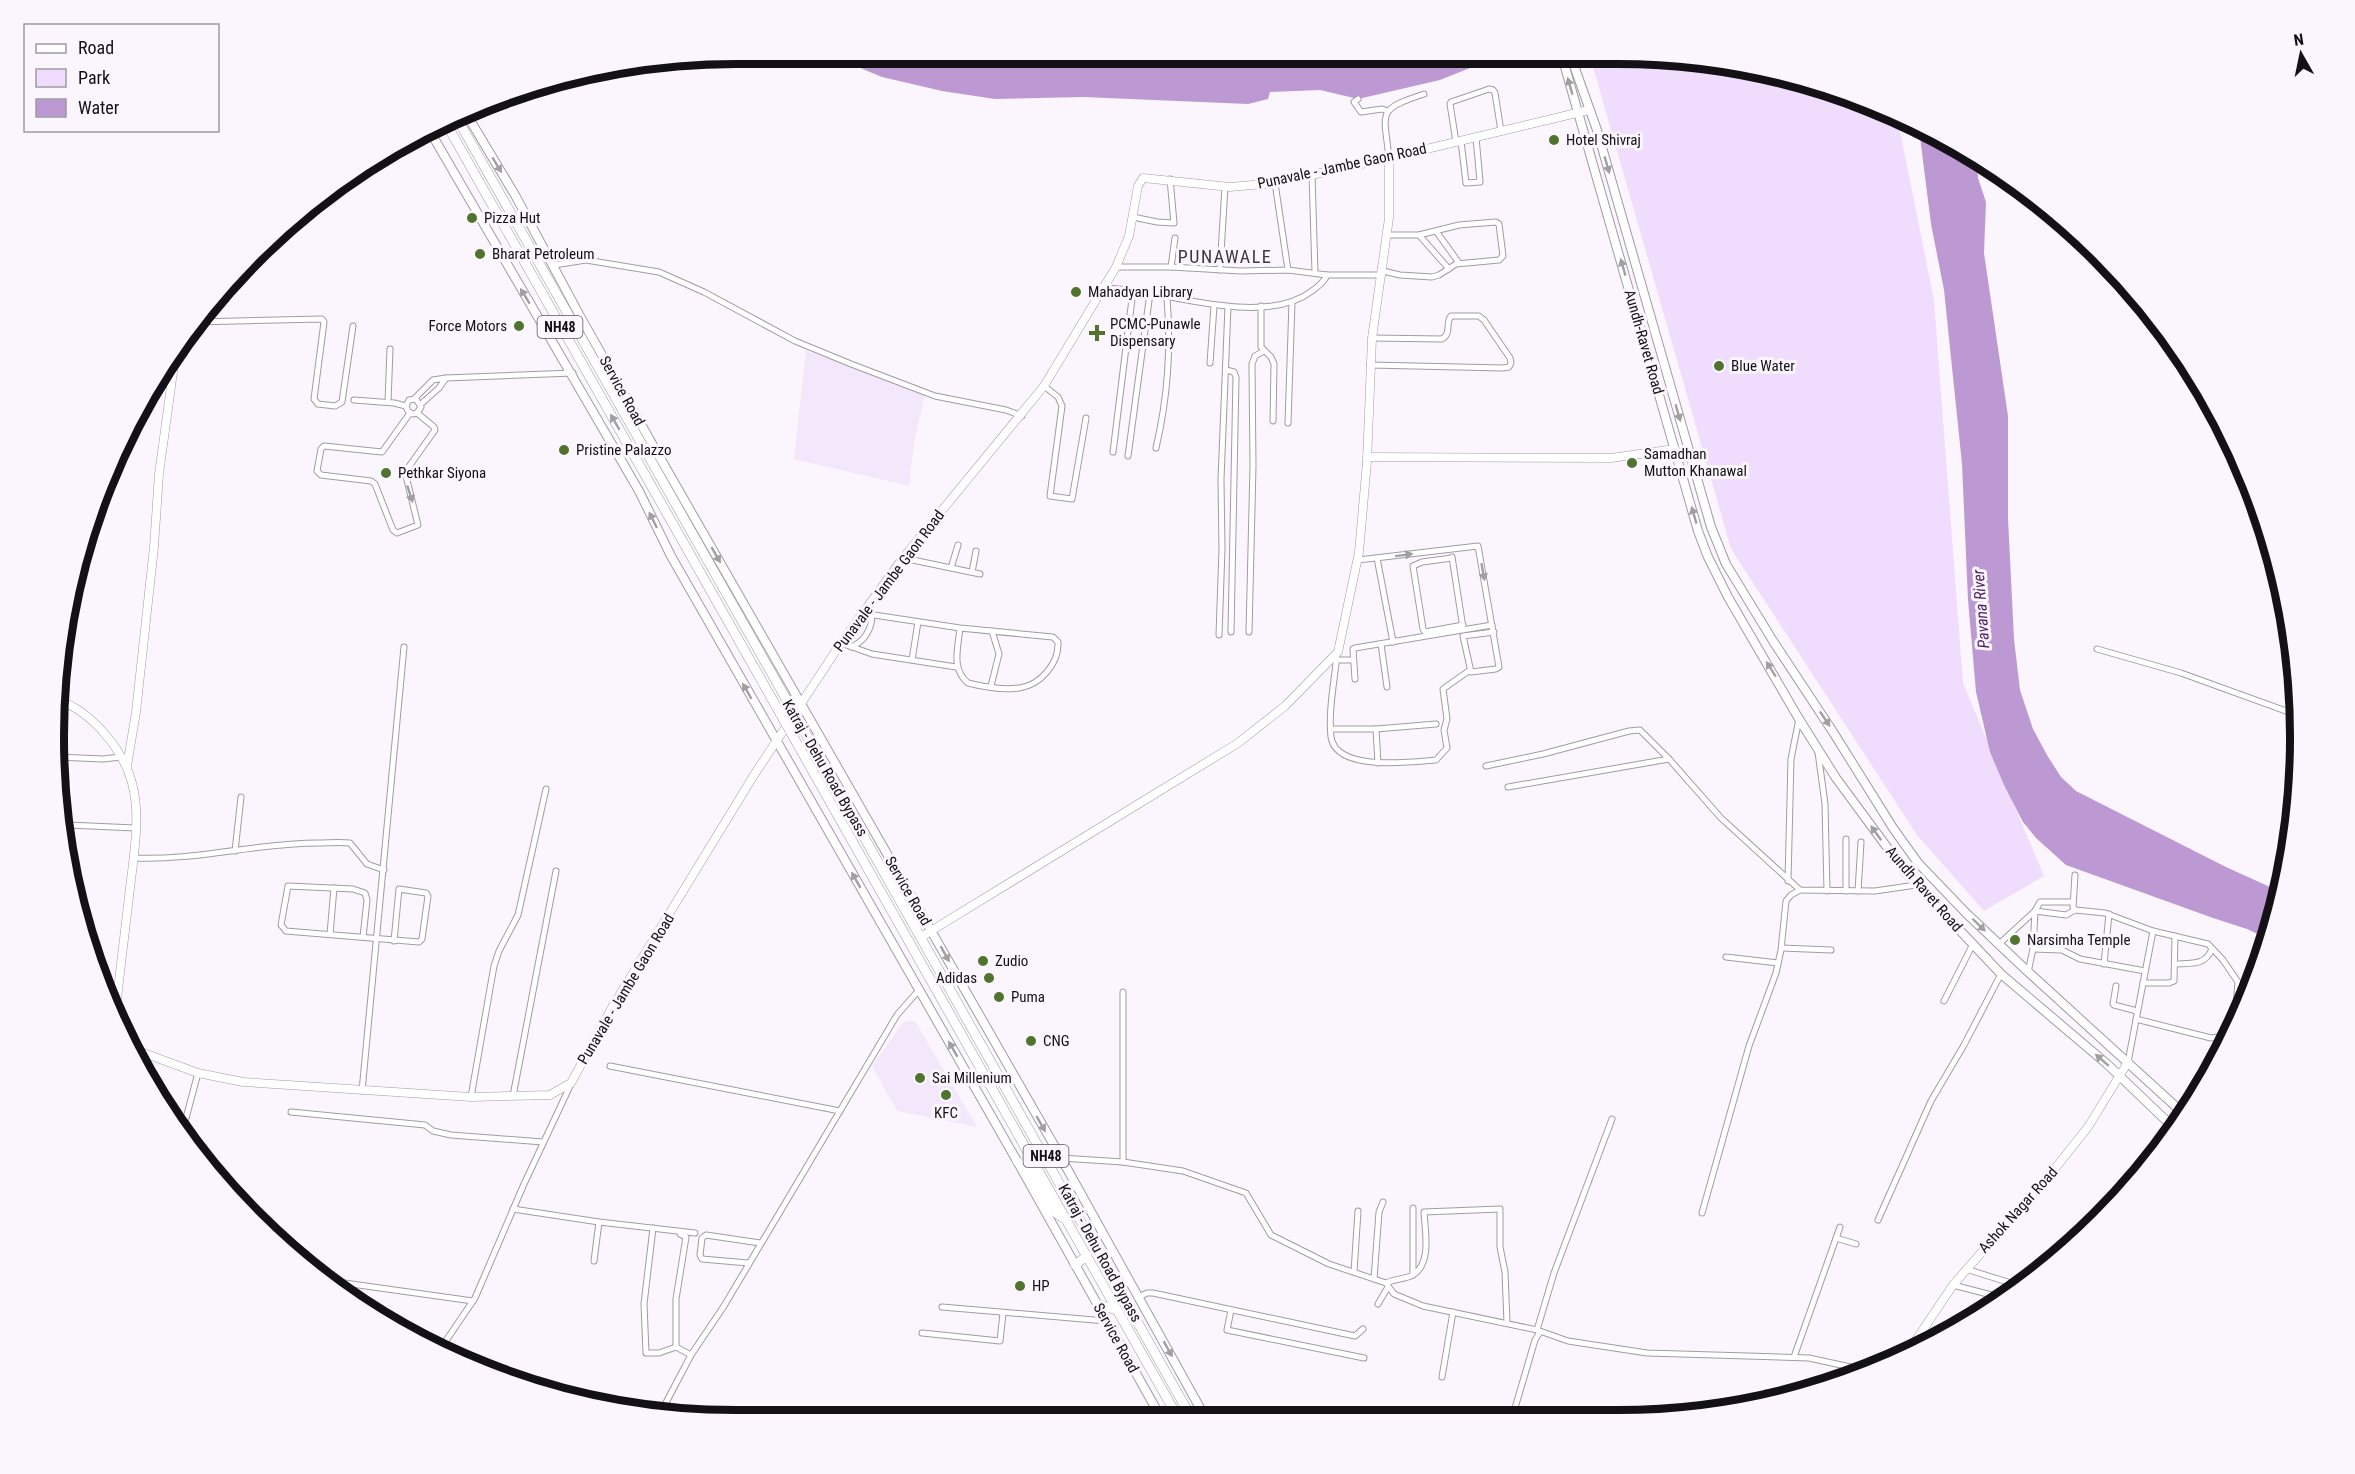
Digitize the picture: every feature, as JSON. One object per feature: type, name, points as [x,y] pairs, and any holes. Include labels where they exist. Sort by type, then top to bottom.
[{"type":"highway","name":"Katraj - Dehu Road Bypass","points":[[461,125],[1188,1410]]},
{"type":"highway","name":"Katraj - Dehu Road Bypass","points":[[450,130],[1174,1410]]},
{"type":"highway","points":[[544,327],[556,319]]},
{"type":"highway","points":[[1017,1161],[1029,1170],[1054,1211],[1066,1219]]},
{"type":"highway","points":[[1075,1265],[1087,1256]]},
{"type":"highway","points":[[1097,1304],[1117,1310]]},
{"type":"main road","name":"Aundh-Ravet Road","points":[[1564,64],[1698,531],[1714,569]]},
{"type":"main road","name":"Aundh-Ravet Road","points":[[1573,64],[1597,130],[1711,527],[1726,564]]},
{"type":"main road","name":"Service Road","points":[[471,120],[655,449],[1061,1158],[1201,1410]]},
{"type":"main road","name":"Service Road","points":[[434,137],[639,490],[671,556],[1157,1410]]},
{"type":"main road","name":"Aundh Ravet Road","points":[[1726,564],[1791,670],[1903,843],[1940,887],[2028,972],[2178,1109]]},
{"type":"main road","name":"Aundh Ravet Road","points":[[1714,569],[1799,719],[1836,778],[1916,885],[2001,974],[2119,1076],[2169,1123]]},
{"type":"street","points":[[1476,137],[1480,182],[1466,183],[1450,107],[1451,102],[1489,89],[1493,90],[1501,131]]},
{"type":"street","points":[[1424,94],[1394,104],[1387,111],[1385,122],[1389,158],[1388,235],[1372,338],[1367,457],[1358,560],[1337,656],[1332,740],[1341,753],[1350,759],[1378,763],[1437,760],[1447,748],[1444,730],[1447,719],[1443,689],[1470,670]]},
{"type":"street","points":[[1358,99],[1354,102],[1361,112],[1382,109],[1387,111]]},
{"type":"street","name":"Punavale - Jambe Gaon Road","points":[[144,1053],[198,1073],[238,1082],[362,1091],[471,1097],[550,1095],[571,1083],[614,1004],[754,775],[861,613],[903,558],[1022,416],[1044,386],[1116,267],[1133,217],[1140,181],[1147,177],[1225,186],[1275,183],[1589,110]]},
{"type":"street","points":[[1312,174],[1315,273]]},
{"type":"street","points":[[1133,217],[1174,223],[1170,179]]},
{"type":"street","points":[[1275,183],[1288,270]]},
{"type":"street","points":[[1220,270],[1225,186]]},
{"type":"street","points":[[1116,267],[1288,270],[1327,275],[1383,273],[1431,277],[1459,263],[1502,258],[1498,222],[1459,225],[1419,235],[1388,235]]},
{"type":"street","points":[[1436,231],[1459,263]]},
{"type":"street","points":[[1419,235],[1449,269]]},
{"type":"street","points":[[1171,267],[1176,238]]},
{"type":"street","points":[[554,265],[586,260],[659,272],[714,297],[795,341],[860,367],[935,396],[1006,410],[1022,416]]},
{"type":"street","points":[[1103,288],[1150,293],[1214,306],[1261,306],[1299,301],[1325,281],[1327,275]]},
{"type":"street","points":[[1113,452],[1132,291]]},
{"type":"street","points":[[1128,456],[1150,293]]},
{"type":"street","points":[[1156,448],[1167,398],[1170,340],[1167,297]]},
{"type":"street","points":[[1288,423],[1292,302]]},
{"type":"street","points":[[1210,363],[1214,306]]},
{"type":"street","points":[[1219,635],[1222,549],[1221,479],[1228,306]]},
{"type":"street","points":[[1261,306],[1261,345],[1274,364],[1273,421]]},
{"type":"street","points":[[1370,365],[1503,368],[1509,367],[1511,363],[1510,358],[1484,320],[1471,315],[1451,316],[1449,330],[1442,339],[1372,338]]},
{"type":"street","points":[[208,322],[322,319],[324,322],[314,399],[318,404],[335,406],[342,402],[353,326]]},
{"type":"street","points":[[388,402],[390,349]]},
{"type":"street","points":[[1249,632],[1253,466],[1252,364],[1255,356],[1264,351]]},
{"type":"street","points":[[1226,370],[1234,372],[1236,377],[1232,632]]},
{"type":"street","points":[[127,766],[138,701],[159,474],[173,371]]},
{"type":"street","points":[[406,406],[433,380],[573,374]]},
{"type":"street","points":[[417,413],[421,409],[421,404],[440,388],[446,378]]},
{"type":"street","points":[[1044,386],[1058,397],[1062,406],[1051,496],[1072,499],[1086,418]]},
{"type":"street","points":[[414,399],[421,404]]},
{"type":"street","points":[[354,400],[388,402],[406,406],[410,413]]},
{"type":"street","points":[[410,413],[417,413],[435,430],[405,472],[418,525],[397,533],[393,530],[375,484],[371,481],[321,475],[317,471],[321,449],[324,446],[382,452],[410,413]]},
{"type":"street","points":[[1367,457],[1611,458],[1675,449]]},
{"type":"street","points":[[951,568],[958,545]]},
{"type":"street","points":[[1358,560],[1478,546],[1499,667],[1474,672],[1470,670]]},
{"type":"street","points":[[1451,549],[1463,627]]},
{"type":"street","points":[[972,572],[976,552]]},
{"type":"street","points":[[903,558],[980,574]]},
{"type":"street","points":[[1377,558],[1393,642]]},
{"type":"street","points":[[1452,558],[1422,562],[1413,566],[1423,629],[1425,632],[1463,627],[1493,628]]},
{"type":"street","points":[[861,613],[960,628],[1053,637],[1058,642],[1053,666],[1029,685],[1021,688],[968,683],[956,667],[960,628]]},
{"type":"street","points":[[851,647],[862,640],[871,627],[872,615]]},
{"type":"street","points":[[912,660],[918,622]]},
{"type":"street","points":[[1355,679],[1353,649],[1463,627]]},
{"type":"street","points":[[1470,670],[1463,636],[1493,628]]},
{"type":"street","points":[[992,686],[999,654],[993,631]]},
{"type":"street","points":[[841,643],[872,654],[956,667]]},
{"type":"street","points":[[1381,644],[1387,687]]},
{"type":"street","points":[[362,1091],[404,647]]},
{"type":"street","points":[[2097,649],[2181,673],[2289,712]]},
{"type":"street","points":[[1337,656],[1353,660]]},
{"type":"street","points":[[921,937],[1238,743],[1285,706],[1337,656]]},
{"type":"street","points":[[66,703],[89,720],[121,757],[127,766],[135,796],[133,858],[118,998]]},
{"type":"street","points":[[1788,881],[1791,759],[1799,719]]},
{"type":"street","points":[[1331,729],[1376,729],[1436,724]]},
{"type":"street","points":[[1376,729],[1378,763]]},
{"type":"street","points":[[1486,766],[1543,754],[1634,730],[1645,734],[1721,818],[1800,890]]},
{"type":"street","points":[[1818,748],[1825,804],[1827,891]]},
{"type":"street","points":[[65,757],[103,759],[121,757]]},
{"type":"street","points":[[1508,787],[1669,759]]},
{"type":"street","points":[[471,1097],[494,966],[499,951],[518,915],[546,789]]},
{"type":"street","points":[[235,851],[241,796]]},
{"type":"street","points":[[70,825],[135,828]]},
{"type":"street","points":[[1846,839],[1846,891]]},
{"type":"street","points":[[133,858],[165,858],[278,845],[339,842],[350,843],[367,864],[384,870]]},
{"type":"street","points":[[1858,891],[1861,842]]},
{"type":"street","points":[[513,1096],[556,871]]},
{"type":"street","points":[[2075,875],[2072,902],[2075,910]]},
{"type":"street","points":[[1702,1213],[1749,1046],[1762,1015],[1778,963],[1782,948],[1786,901],[1800,890],[1858,891],[1916,885]]},
{"type":"street","points":[[363,937],[366,896],[360,890],[288,886],[281,925],[283,929],[290,932],[394,941],[421,942],[428,896],[426,893],[399,889],[394,941]]},
{"type":"street","points":[[330,934],[334,888]]},
{"type":"street","points":[[1999,944],[2035,911],[2040,902],[2072,902]]},
{"type":"street","points":[[2035,911],[2066,915],[2075,910],[2109,914],[2153,931],[2208,944],[2238,982],[2237,999]]},
{"type":"street","points":[[2028,972],[2033,949],[2035,911]]},
{"type":"street","points":[[2104,963],[2109,914]]},
{"type":"street","points":[[2128,1062],[2153,931]]},
{"type":"street","points":[[2143,983],[2172,982],[2175,978],[2175,936]]},
{"type":"street","points":[[1944,1001],[1973,944]]},
{"type":"street","points":[[1782,948],[1831,950]]},
{"type":"street","points":[[2033,949],[2062,950],[2080,959],[2145,971]]},
{"type":"street","points":[[2175,964],[2203,961],[2208,958],[2212,949]]},
{"type":"street","points":[[1726,957],[1778,963]]},
{"type":"street","points":[[1878,1220],[1931,1101],[1964,1045],[2001,974]]},
{"type":"street","points":[[2116,986],[2113,1004],[2137,1011]]},
{"type":"street","points":[[665,1405],[691,1355],[724,1306],[897,1015],[919,990]]},
{"type":"street","points":[[1122,1162],[1123,992]]},
{"type":"street","points":[[2136,1019],[2211,1038],[2219,1037]]},
{"type":"street","name":"Ashok Nagar Road","points":[[1917,1339],[1953,1285],[2088,1127],[2128,1062]]},
{"type":"street","points":[[610,1066],[840,1111]]},
{"type":"street","points":[[185,1121],[198,1073]]},
{"type":"street","points":[[445,1342],[473,1301],[571,1083]]},
{"type":"street","points":[[291,1112],[425,1125],[436,1132],[464,1136],[543,1142]]},
{"type":"street","points":[[1514,1410],[1554,1273],[1612,1119]]},
{"type":"street","points":[[1061,1158],[1122,1162],[1183,1171],[1246,1193],[1271,1235],[1329,1264],[1387,1285],[1394,1294],[1423,1306],[1507,1323],[1568,1341],[1647,1353],[1794,1357],[1851,1367]]},
{"type":"street","points":[[1374,1279],[1379,1212],[1383,1202]]},
{"type":"street","points":[[1413,1208],[1413,1275]]},
{"type":"street","points":[[513,1209],[684,1234],[686,1237],[676,1299],[676,1347]]},
{"type":"street","points":[[1378,1304],[1387,1285],[1413,1275],[1423,1263],[1426,1253],[1424,1212],[1500,1209],[1500,1247],[1505,1272],[1507,1323]]},
{"type":"street","points":[[1354,1272],[1358,1211]]},
{"type":"street","points":[[594,1261],[599,1222]]},
{"type":"street","points":[[1794,1357],[1840,1227]]},
{"type":"street","points":[[652,1230],[695,1233]]},
{"type":"street","points":[[652,1230],[644,1304],[646,1353],[659,1353],[676,1347],[691,1355]]},
{"type":"street","points":[[748,1263],[702,1259],[700,1255],[702,1238],[706,1235],[760,1243]]},
{"type":"street","points":[[1836,1238],[1856,1244]]},
{"type":"street","points":[[1966,1269],[2010,1283]]},
{"type":"street","points":[[345,1283],[473,1301]]},
{"type":"street","points":[[1953,1285],[1993,1295]]},
{"type":"street","points":[[1139,1297],[1147,1293],[1154,1293],[1355,1335],[1363,1329]]},
{"type":"street","points":[[942,1307],[1106,1321]]},
{"type":"street","points":[[1231,1310],[1227,1330],[1364,1358]]},
{"type":"street","points":[[1442,1377],[1453,1312]]},
{"type":"street","points":[[922,1333],[1000,1341],[1003,1313]]},
{"type":"shaded area","points":[[806,350],[925,395],[914,442],[909,486],[794,459]]},
{"type":"shaded area","name":"Sai Millenium","points":[[915,1021],[977,1127],[897,1111],[872,1066],[902,1024]]},
{"type":"green space","points":[[1592,64],[1662,66],[1749,77],[1834,100],[1899,127],[1934,300],[1963,683],[2044,876],[1984,911],[1917,835],[1731,549]]},
{"type":"water","points":[[851,64],[1474,64],[1440,80],[1358,99],[1320,90],[1270,92],[1268,99],[1248,104],[1083,97],[995,99],[942,91],[882,77]]},
{"type":"water","name":"Pavana River","points":[[1920,137],[1977,169],[1986,202],[1984,253],[2008,416],[2008,518],[2014,639],[2020,690],[2033,729],[2061,777],[2076,791],[2273,888],[2260,935],[2066,865],[2036,838],[2023,822],[2004,785],[1990,752],[1976,692],[1968,600],[1962,464],[1944,290],[1931,224]]},
{"type":"place","name":"Hotel Shivraj","points":[[1554,140]]},
{"type":"place","name":"Pizza Hut","points":[[472,218]]},
{"type":"place","name":"Bharat Petroleum","points":[[480,254]]},
{"type":"place","name":"Mahadyan Library","points":[[1076,292]]},
{"type":"place","name":"Force Motors","points":[[519,326]]},
{"type":"place","name":"PCMC-Punawle Dispensary","points":[[1097,333]]},
{"type":"place","name":"Blue Water","points":[[1719,366]]},
{"type":"place","name":"Pristine Palazzo","points":[[564,450]]},
{"type":"place","name":"Samadhan Mutton Khanawal","points":[[1632,463]]},
{"type":"place","name":"Pethkar Siyona","points":[[386,473]]},
{"type":"place","name":"Narsimha Temple","points":[[2015,940]]},
{"type":"place","name":"Zudio","points":[[983,961]]},
{"type":"place","name":"Adidas","points":[[989,978]]},
{"type":"place","name":"Puma","points":[[999,997]]},
{"type":"place","name":"CNG","points":[[1031,1041]]},
{"type":"place","name":"Sai Millenium","points":[[920,1078]]},
{"type":"place","name":"KFC","points":[[946,1095]]},
{"type":"place","name":"HP","points":[[1020,1286]]},
{"type":"district","name":"PUNAWALE","points":[[1225,256]]}]
